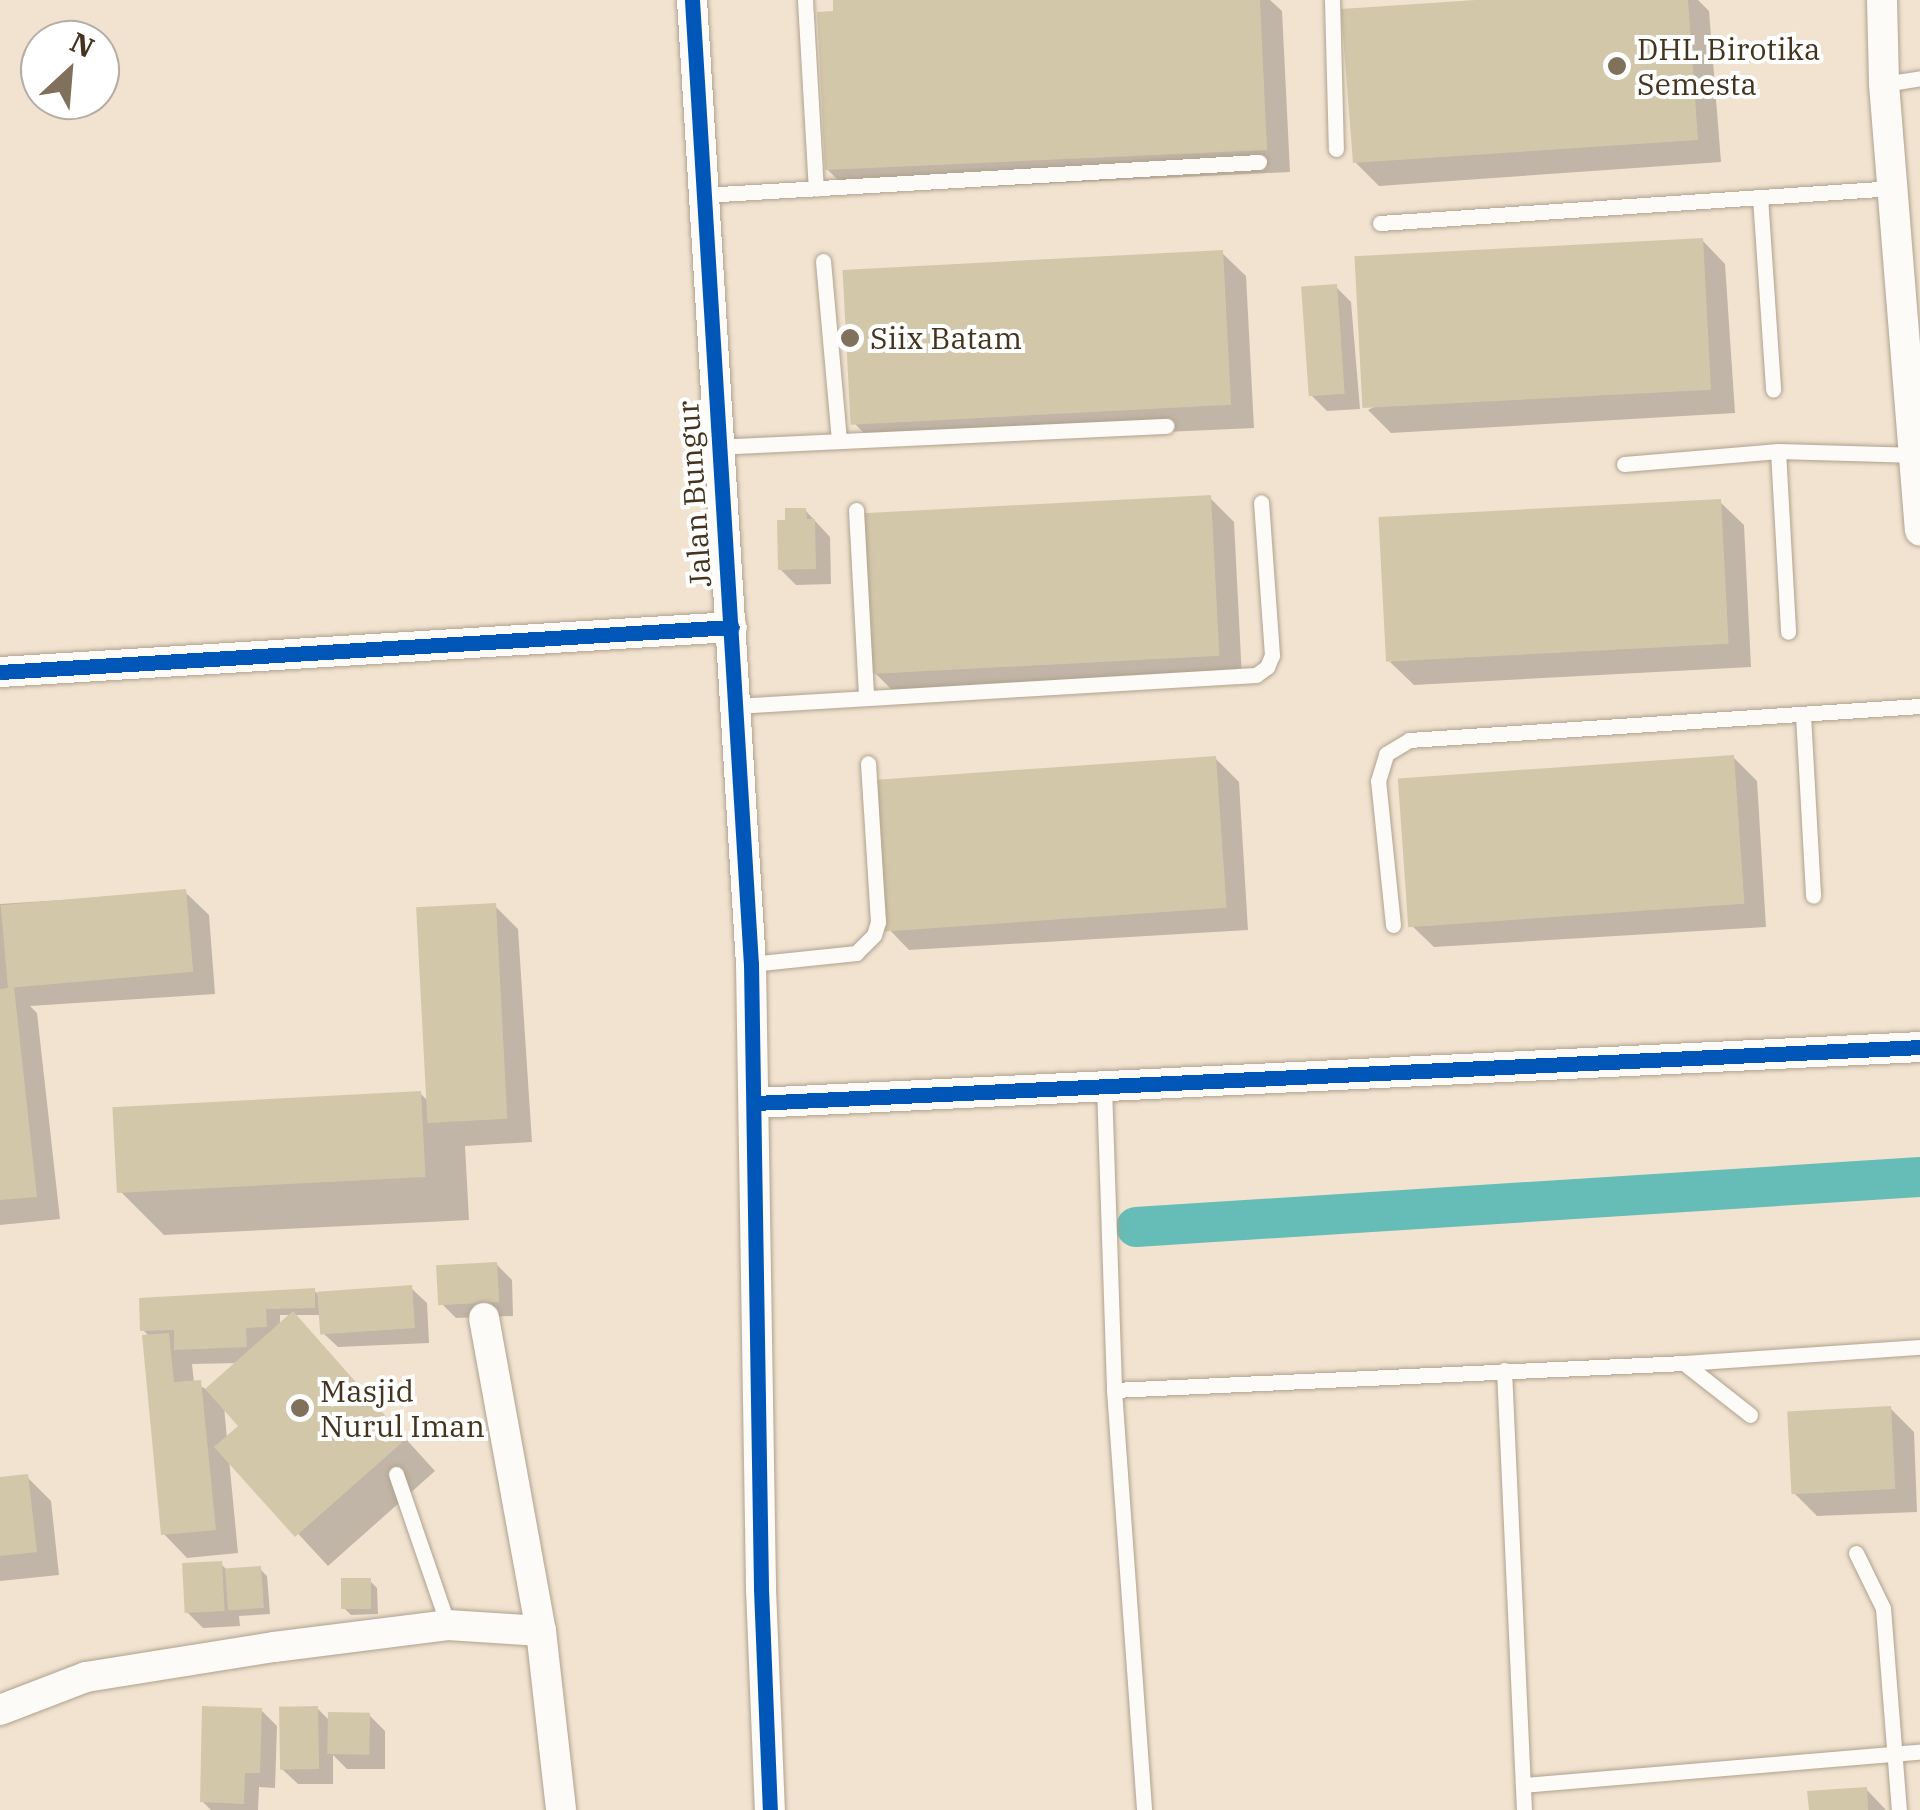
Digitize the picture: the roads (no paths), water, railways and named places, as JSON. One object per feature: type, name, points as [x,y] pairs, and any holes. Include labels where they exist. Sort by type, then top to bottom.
[{"type":"street","name":"Jalan Bungur","points":[[692,0],[716,446],[732,627],[751,964],[762,1589],[770,1810]]},
{"type":"street","points":[[1882,0],[1884,84],[1918,455],[1920,531]]},
{"type":"street","points":[[0,672],[732,627]]},
{"type":"street","points":[[755,1103],[1920,1047]]},
{"type":"street","points":[[484,1318],[541,1631],[560,1810]]},
{"type":"street","points":[[0,1710],[86,1677],[448,1625],[541,1631]]},
{"type":"lane","points":[[805,0],[816,189]]},
{"type":"lane","points":[[1332,0],[1336,149]]},
{"type":"lane","points":[[1884,84],[1920,78]]},
{"type":"lane","points":[[704,195],[1258,162]]},
{"type":"lane","points":[[1380,223],[1894,188]]},
{"type":"lane","points":[[1760,197],[1773,390]]},
{"type":"lane","points":[[823,261],[839,439]]},
{"type":"lane","points":[[716,446],[1167,426]]},
{"type":"lane","points":[[1624,464],[1778,450],[1918,455]]},
{"type":"lane","points":[[1778,450],[1788,632]]},
{"type":"lane","points":[[735,706],[866,695],[1256,675],[1267,667],[1272,655],[1261,502]]},
{"type":"lane","points":[[856,510],[866,695]]},
{"type":"lane","points":[[1393,925],[1378,782],[1386,754],[1409,740],[1920,706]]},
{"type":"lane","points":[[1804,714],[1812,896]]},
{"type":"lane","points":[[751,964],[856,953],[874,935],[878,922],[868,763]]},
{"type":"lane","points":[[1104,1086],[1114,1390],[1144,1810]]},
{"type":"lane","points":[[1114,1390],[1684,1363],[1920,1347]]},
{"type":"lane","points":[[1684,1363],[1750,1415]]},
{"type":"lane","points":[[1504,1370],[1524,1810]]},
{"type":"lane","points":[[396,1474],[448,1625]]},
{"type":"lane","points":[[1856,1553],[1882,1608],[1899,1810]]},
{"type":"lane","points":[[1523,1785],[1920,1752]]},
{"type":"waterway","points":[[1136,1227],[1920,1177]]},
{"type":"place","name":"DHL Birotika Semesta","points":[[1617,66]]},
{"type":"place","name":"Siix Batam","points":[[850,338]]},
{"type":"place","name":"Masjid Nurul Iman","points":[[300,1408]]}]
